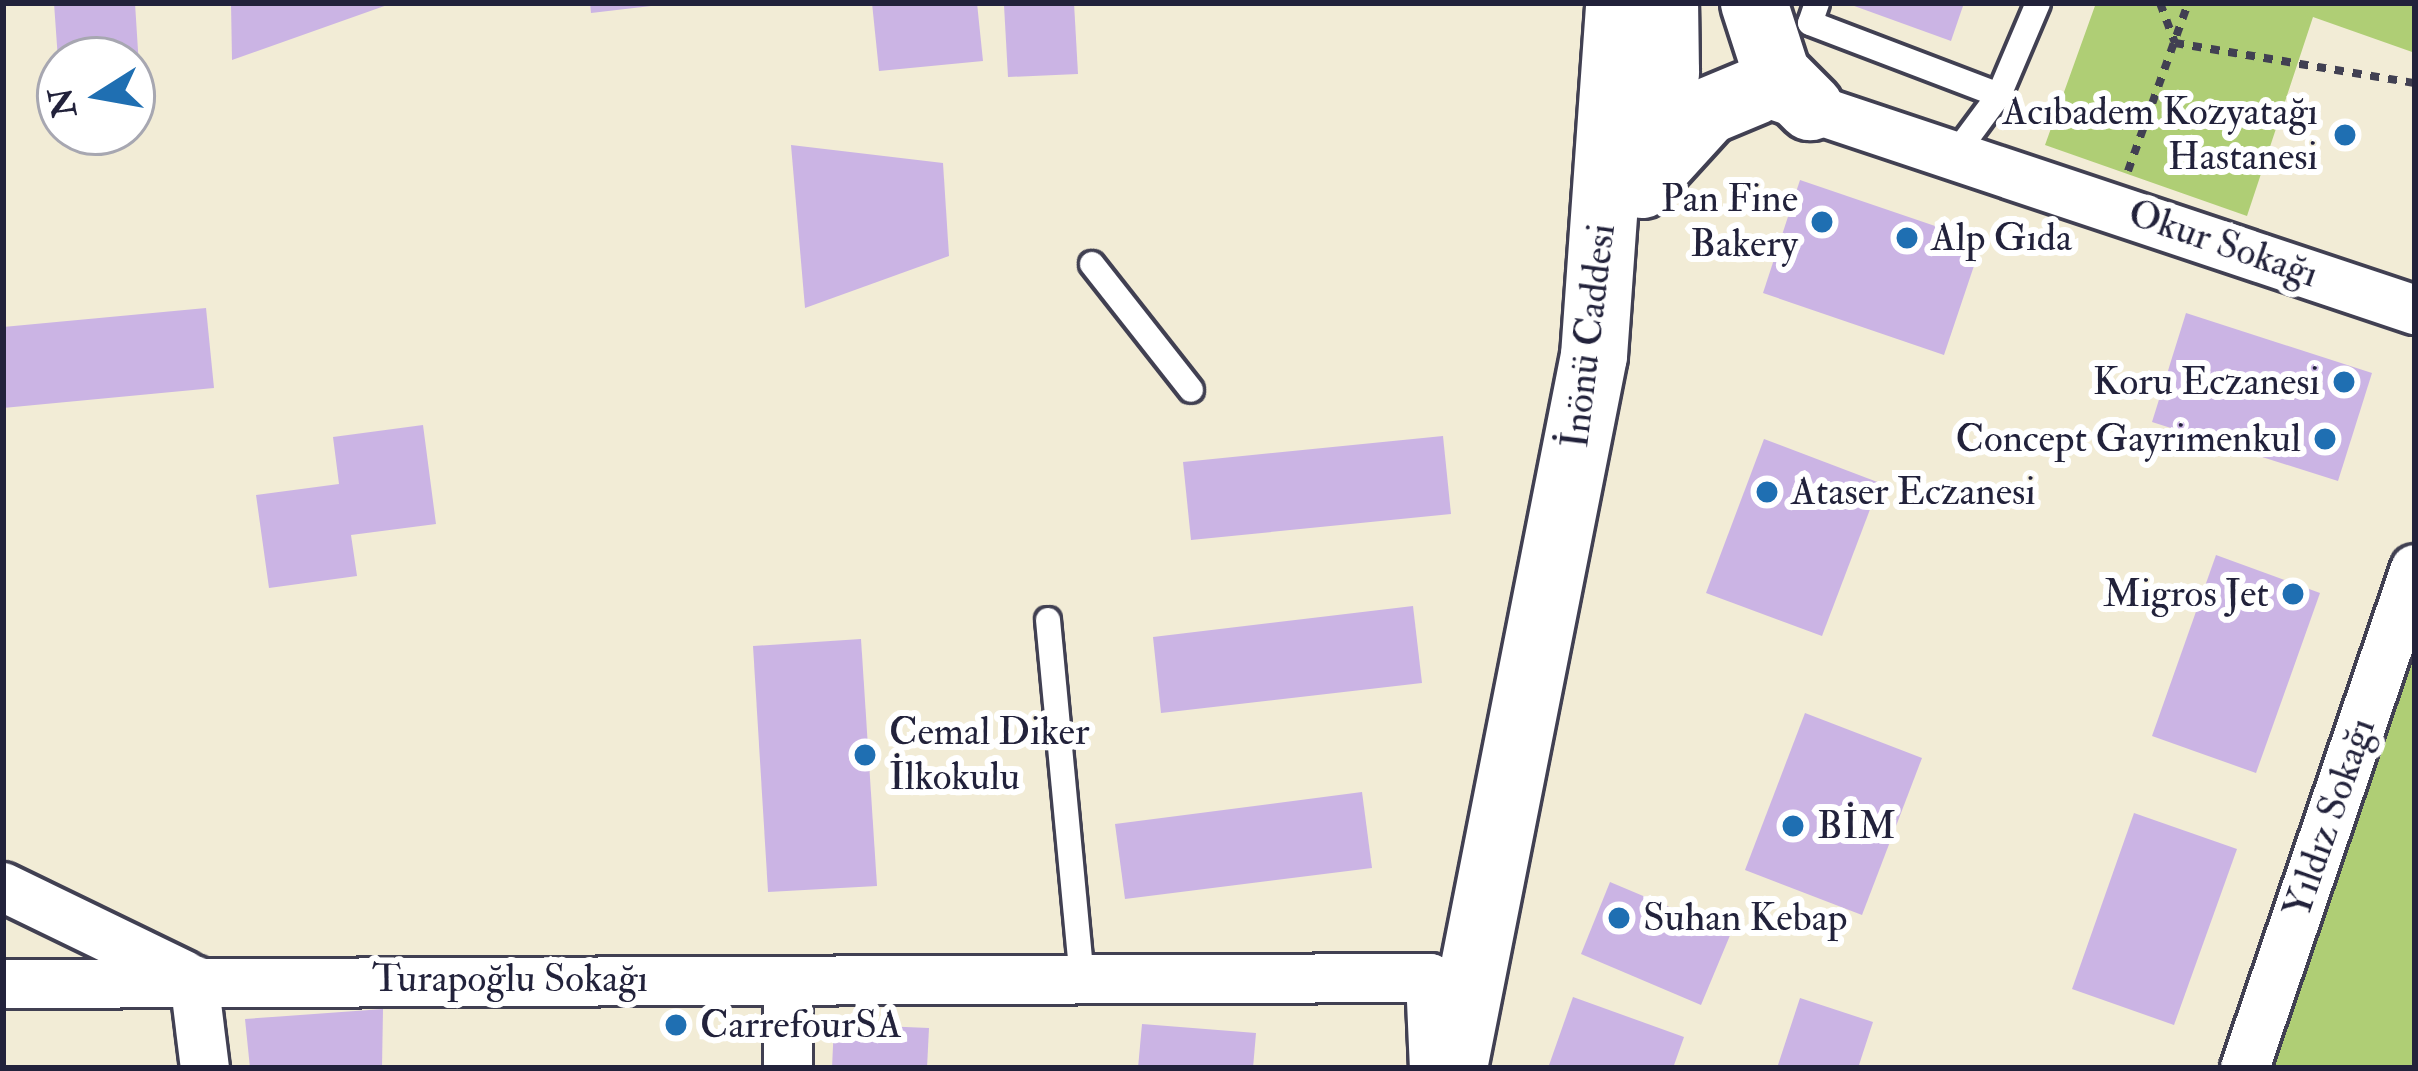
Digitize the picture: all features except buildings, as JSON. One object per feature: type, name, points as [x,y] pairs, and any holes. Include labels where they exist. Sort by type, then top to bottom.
[{"type":"main road","points":[[1754,3],[1783,99]]},
{"type":"main road","points":[[1594,356],[1642,183],[1643,30],[1783,99]]},
{"type":"main road","name":"İnönü Caddesi","points":[[1454,1068],[1594,356],[1643,30]]},
{"type":"main road","points":[[1642,183],[1708,111],[1783,99]]},
{"type":"main road","name":"İnönü Caddesi","points":[[1407,1068],[1491,773],[1533,666]]},
{"type":"street","name":"Okur Sokağı","points":[[1783,99],[2415,310]]},
{"type":"street","name":"Yıldız Sokağı","points":[[2245,1068],[2415,569]]},
{"type":"street","points":[[3,887],[194,980],[205,1068]]},
{"type":"street","name":"Turapoğlu Sokağı","points":[[3,984],[1430,978]]},
{"type":"street","points":[[1430,978],[1434,1068]]},
{"type":"street","points":[[788,981],[788,1068]]},
{"type":"lane","points":[[1817,3],[1810,23],[1999,95]]},
{"type":"lane","points":[[1956,153],[1999,95],[2038,3]]},
{"type":"lane","points":[[1092,264],[1191,390]]},
{"type":"lane","points":[[1048,620],[1082,980]]},
{"type":"path","points":[[2159,3],[2175,43]]},
{"type":"path","points":[[2115,207],[2188,3]]},
{"type":"path","points":[[2175,43],[2415,83]]},
{"type":"green space","points":[[2096,3],[2415,3],[2415,53],[2313,17],[2247,216],[2045,145]]},
{"type":"green space","points":[[2415,573],[2415,1068],[2245,1068]]},
{"type":"place","name":"Acıbadem Kozyatağı Hastanesi","points":[[2345,135]]},
{"type":"place","name":"Pan Fine Bakery","points":[[1822,222]]},
{"type":"place","name":"Alp Gıda","points":[[1907,238]]},
{"type":"place","name":"Koru Eczanesi","points":[[2344,382]]},
{"type":"place","name":"Concept Gayrimenkul","points":[[2325,439]]},
{"type":"place","name":"Ataser Eczanesi","points":[[1767,492]]},
{"type":"place","name":"Migros Jet","points":[[2293,594]]},
{"type":"place","name":"Cemal Diker İlkokulu","points":[[865,755]]},
{"type":"place","name":"BİM","points":[[1793,826]]},
{"type":"place","name":"Suhan Kebap","points":[[1619,918]]},
{"type":"place","name":"CarrefourSA","points":[[676,1025]]}]
